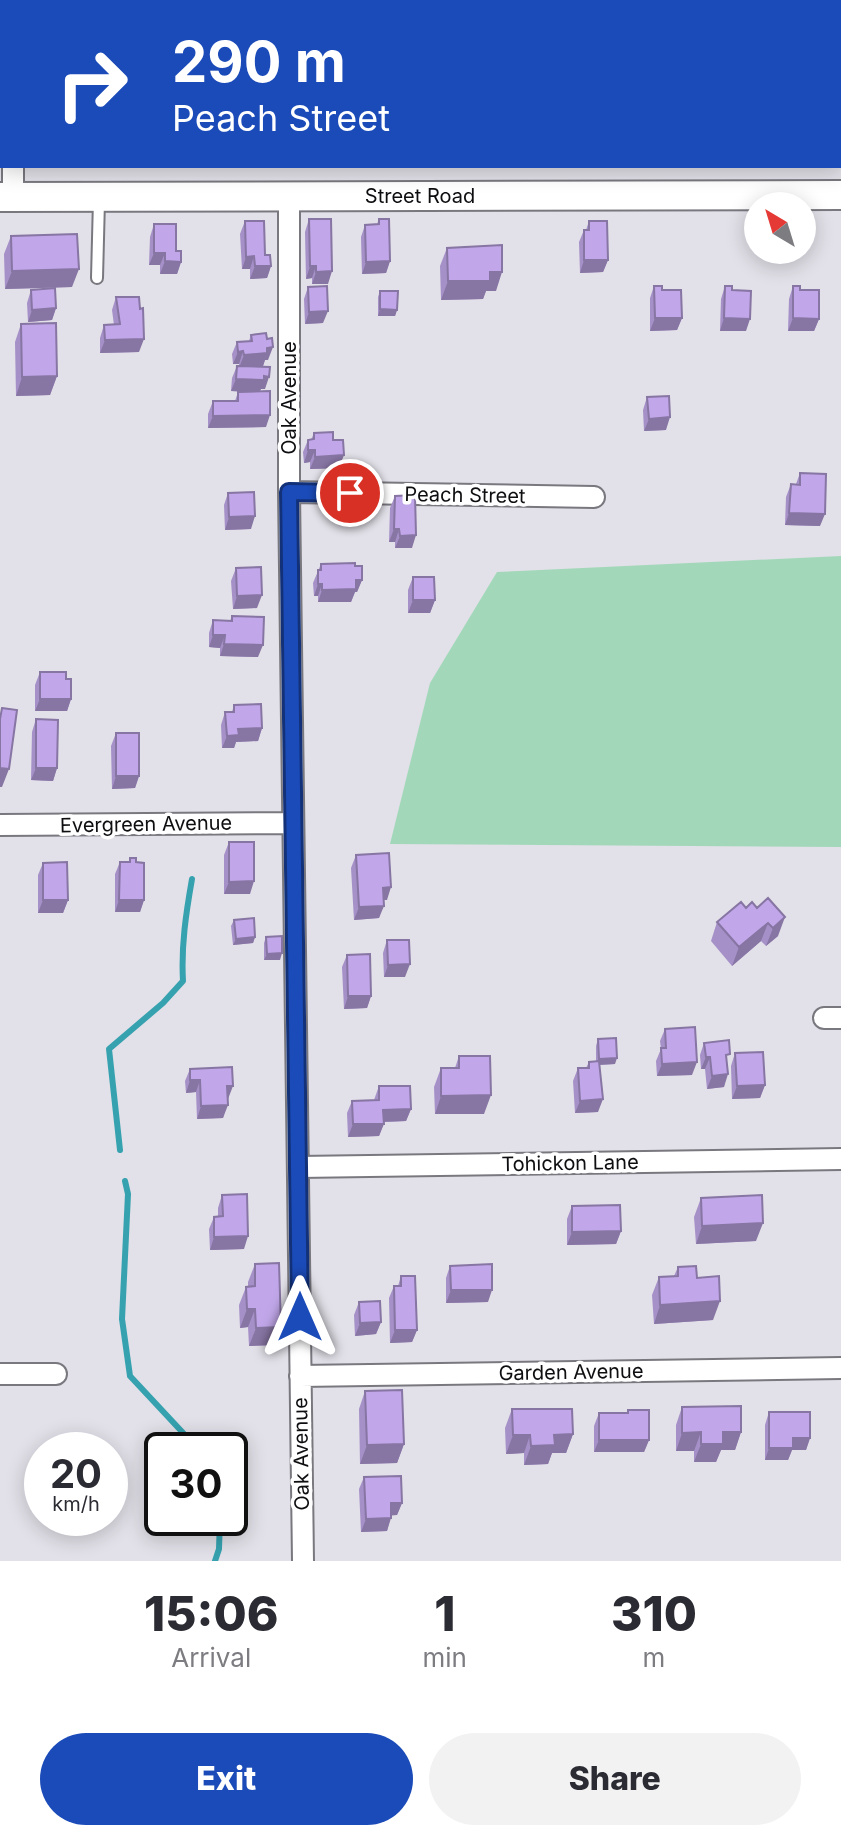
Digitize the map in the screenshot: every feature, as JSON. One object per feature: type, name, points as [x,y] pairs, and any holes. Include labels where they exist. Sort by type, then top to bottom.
[{"type":"main road","name":"Street Road","points":[[6,197],[841,195]]},
{"type":"street","points":[[6,197],[13,168]]},
{"type":"street","name":"Oak Avenue","points":[[289,196],[289,492],[303,1561]]},
{"type":"street","name":"Peach Street","points":[[289,492],[594,497]]},
{"type":"street","name":"Evergreen Avenue","points":[[0,825],[293,823]]},
{"type":"street","name":"Tohickon Lane","points":[[299,1167],[841,1159]]},
{"type":"street","name":"Garden Avenue","points":[[300,1376],[841,1368]]},
{"type":"street","points":[[0,1374],[56,1374]]},
{"type":"lane","points":[[97,278],[99,197]]},
{"type":"green space","points":[[841,556],[841,847],[390,844],[430,683],[497,572]]},
{"type":"building","points":[[309,219],[331,219],[332,271],[316,272],[316,266],[310,266]]},
{"type":"building","points":[[379,219],[389,219],[390,261],[366,262],[365,225],[379,224]]},
{"type":"building","points":[[245,221],[264,221],[265,255],[270,255],[271,266],[255,266],[254,256],[246,257]]},
{"type":"building","points":[[589,221],[607,221],[608,260],[584,260],[584,230],[589,230]]},
{"type":"building","points":[[154,224],[176,224],[176,251],[181,251],[181,262],[165,261],[165,253],[154,253]]},
{"type":"building","points":[[77,234],[79,269],[12,271],[11,236]]},
{"type":"building","points":[[502,245],[502,272],[490,272],[490,281],[448,281],[447,248]]},
{"type":"building","points":[[327,286],[328,311],[309,312],[308,287]]},
{"type":"building","points":[[654,286],[662,286],[662,290],[681,290],[682,318],[655,318]]},
{"type":"building","points":[[725,286],[732,286],[732,290],[751,291],[750,319],[724,318]]},
{"type":"building","points":[[793,286],[800,286],[800,290],[819,290],[819,319],[793,318]]},
{"type":"building","points":[[55,288],[56,308],[32,310],[31,290]]},
{"type":"building","points":[[380,291],[398,291],[397,310],[380,309]]},
{"type":"building","points":[[116,297],[139,297],[140,309],[143,308],[144,339],[105,340],[104,325],[120,324]]},
{"type":"building","points":[[56,323],[57,376],[22,377],[21,324]]},
{"type":"building","points":[[266,333],[267,339],[272,338],[273,347],[267,348],[267,353],[244,355],[243,351],[238,352],[237,342],[252,341],[251,335]]},
{"type":"building","points":[[237,366],[270,367],[269,377],[264,376],[264,380],[236,379]]},
{"type":"building","points":[[270,391],[270,415],[213,416],[213,401],[238,401],[238,392]]},
{"type":"building","points":[[669,396],[670,417],[649,419],[647,397]]},
{"type":"building","points":[[333,432],[333,440],[343,440],[344,455],[315,457],[315,450],[308,450],[308,440],[314,439],[314,433]]},
{"type":"building","points":[[800,473],[826,474],[825,514],[789,513],[791,484],[800,485]]},
{"type":"building","points":[[254,492],[255,516],[229,517],[228,493]]},
{"type":"building","points":[[415,495],[416,535],[400,536],[399,529],[394,529],[395,496]]},
{"type":"building","points":[[355,563],[355,566],[362,566],[362,580],[356,580],[356,589],[322,590],[322,584],[318,584],[321,564]]},
{"type":"building","points":[[261,567],[262,595],[237,596],[236,568]]},
{"type":"building","points":[[413,577],[434,577],[435,600],[413,600]]},
{"type":"building","points":[[232,616],[264,617],[263,645],[224,644],[225,635],[213,635],[213,620],[232,621]]},
{"type":"building","points":[[40,672],[66,672],[66,679],[71,679],[71,699],[40,699]]},
{"type":"building","points":[[261,704],[262,728],[238,729],[239,735],[227,736],[225,712],[234,712],[234,705]]},
{"type":"building","points":[[2,708],[17,710],[9,769],[0,768]]},
{"type":"building","points":[[36,719],[58,720],[57,768],[36,768]]},
{"type":"building","points":[[116,733],[139,733],[139,776],[116,776]]},
{"type":"building","points":[[229,842],[254,842],[254,881],[229,882]]},
{"type":"building","points":[[389,853],[391,887],[383,888],[384,906],[359,907],[356,855]]},
{"type":"building","points":[[130,858],[144,863],[144,900],[119,900],[120,862],[130,862]]},
{"type":"building","points":[[67,862],[68,900],[43,900],[43,863]]},
{"type":"building","points":[[768,898],[785,917],[773,928],[768,923],[739,947],[717,922],[741,902],[746,908],[752,902],[757,908]]},
{"type":"building","points":[[254,918],[255,937],[236,939],[234,920]]},
{"type":"building","points":[[282,936],[282,953],[267,954],[266,937]]},
{"type":"building","points":[[387,940],[409,940],[410,964],[388,965]]},
{"type":"building","points":[[370,954],[371,996],[348,996],[347,955]]},
{"type":"building","points":[[695,1027],[697,1062],[662,1064],[661,1048],[666,1048],[665,1029]]},
{"type":"building","points":[[616,1038],[617,1058],[599,1059],[598,1039]]},
{"type":"building","points":[[729,1040],[730,1054],[726,1055],[728,1074],[712,1076],[710,1057],[706,1057],[704,1043]]},
{"type":"building","points":[[763,1052],[765,1085],[737,1086],[735,1053]]},
{"type":"building","points":[[459,1056],[490,1056],[491,1095],[441,1096],[441,1068],[459,1068]]},
{"type":"building","points":[[599,1061],[603,1099],[580,1101],[578,1068],[589,1068],[589,1062]]},
{"type":"building","points":[[232,1067],[233,1086],[227,1086],[228,1105],[201,1106],[200,1080],[190,1080],[190,1069]]},
{"type":"building","points":[[379,1086],[410,1086],[411,1109],[383,1110],[384,1124],[353,1124],[352,1101],[379,1100]]},
{"type":"building","points":[[247,1194],[248,1236],[214,1237],[214,1217],[223,1216],[222,1195]]},
{"type":"building","points":[[762,1195],[763,1223],[702,1226],[701,1198]]},
{"type":"building","points":[[620,1205],[621,1231],[572,1232],[572,1206]]},
{"type":"building","points":[[279,1263],[281,1327],[256,1328],[255,1309],[247,1309],[246,1287],[255,1286],[255,1264]]},
{"type":"building","points":[[492,1264],[492,1290],[451,1290],[450,1266]]},
{"type":"building","points":[[696,1266],[697,1278],[719,1276],[720,1301],[660,1305],[659,1277],[678,1276],[678,1267]]},
{"type":"building","points":[[401,1276],[415,1276],[417,1330],[395,1330],[394,1286],[401,1286]]},
{"type":"building","points":[[380,1301],[381,1322],[360,1323],[359,1302]]},
{"type":"building","points":[[402,1390],[404,1444],[367,1445],[365,1391]]},
{"type":"building","points":[[741,1406],[741,1432],[723,1432],[723,1444],[701,1444],[701,1432],[682,1433],[682,1407]]},
{"type":"building","points":[[512,1409],[572,1409],[573,1434],[554,1435],[555,1445],[531,1446],[530,1435],[513,1435]]},
{"type":"building","points":[[628,1410],[649,1410],[649,1440],[599,1440],[599,1413],[628,1413]]},
{"type":"building","points":[[769,1412],[810,1412],[810,1438],[793,1438],[793,1448],[769,1448]]},
{"type":"building","points":[[401,1476],[402,1503],[391,1503],[391,1518],[366,1519],[364,1477]]},
{"type":"waterway","points":[[120,1150],[109,1049],[163,1003],[183,981],[184,930],[192,879]]},
{"type":"waterway","points":[[125,1181],[128,1194],[122,1319],[130,1376],[182,1432]]},
{"type":"waterway","points":[[215,1561],[219,1536]]},
{"type":"route","points":[[300,1317],[289,492],[350,493]]}]
